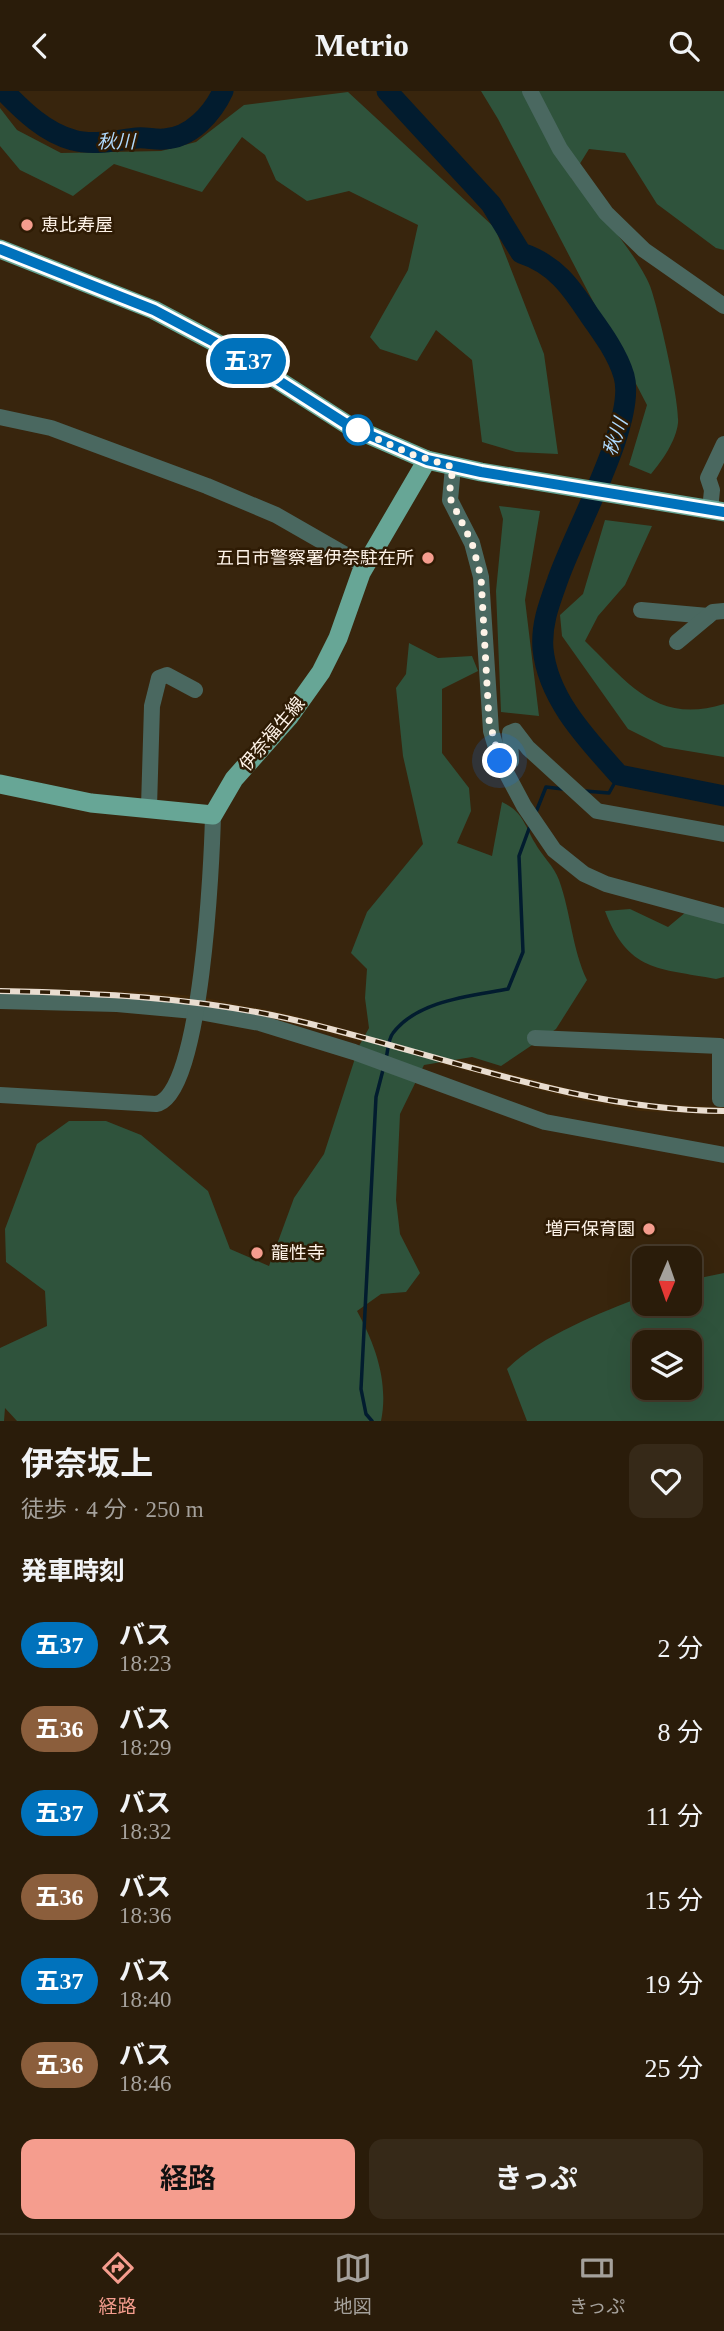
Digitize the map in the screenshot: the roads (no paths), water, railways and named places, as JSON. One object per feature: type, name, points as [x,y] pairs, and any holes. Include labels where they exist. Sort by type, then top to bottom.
[{"type":"main road","points":[[0,249],[154,310],[228,349],[351,427],[427,460],[481,472],[717,511]]},
{"type":"main road","name":"伊奈福生線","points":[[214,815],[234,779],[289,717],[321,672],[338,638],[365,566],[427,460]]},
{"type":"main road","points":[[0,784],[91,803],[214,815]]},
{"type":"street","points":[[530,91],[560,149],[606,213],[644,250],[724,306]]},
{"type":"street","points":[[0,417],[51,428],[241,500],[276,515],[365,566]]},
{"type":"street","points":[[717,511],[708,478],[724,444]]},
{"type":"street","points":[[453,467],[449,496],[472,543],[481,577],[489,720],[502,766],[541,834],[575,869],[606,884],[724,916]]},
{"type":"street","points":[[641,610],[708,616],[724,611]]},
{"type":"street","points":[[677,642],[708,616]]},
{"type":"street","points":[[149,807],[152,706],[159,678],[167,675],[195,690]]},
{"type":"street","points":[[502,766],[511,761],[508,739],[510,733],[515,731],[528,748],[597,811],[724,834]]},
{"type":"street","points":[[0,1095],[156,1104],[167,1100],[174,1093],[184,1069],[210,914],[214,815]]},
{"type":"street","points":[[0,1001],[117,1004],[194,1011],[284,1028],[545,1122],[724,1155]]},
{"type":"street","points":[[535,1038],[720,1047],[720,1099],[724,1099]]},
{"type":"waterway","name":"秋川","points":[[4,91],[44,127],[63,137],[97,143],[140,138],[174,138],[200,123],[223,91]]},
{"type":"waterway","name":"秋川","points":[[387,91],[491,204],[521,253],[543,263],[569,286],[610,345],[624,376],[626,396],[613,448],[565,561],[546,615],[543,649],[552,685],[571,717],[619,775],[724,796]]},
{"type":"waterway","points":[[585,791],[609,793],[619,775]]},
{"type":"waterway","points":[[536,812],[546,787],[563,789]]},
{"type":"waterway","points":[[386,1059],[393,1033],[416,1013],[446,1001],[508,989],[523,952],[519,856],[530,826]]},
{"type":"waterway","points":[[372,1421],[366,1414],[361,1389],[376,1097],[384,1066]]},
{"type":"railway","points":[[0,991],[145,997],[218,1006],[344,1032],[559,1090],[613,1101],[724,1111]]},
{"type":"place","name":"恵比寿屋","points":[[27,225]]},
{"type":"place","name":"五日市警察署伊奈駐在所","points":[[428,558]]},
{"type":"place","name":"増戸保育園","points":[[649,1229]]},
{"type":"place","name":"龍性寺","points":[[257,1253]]}]
